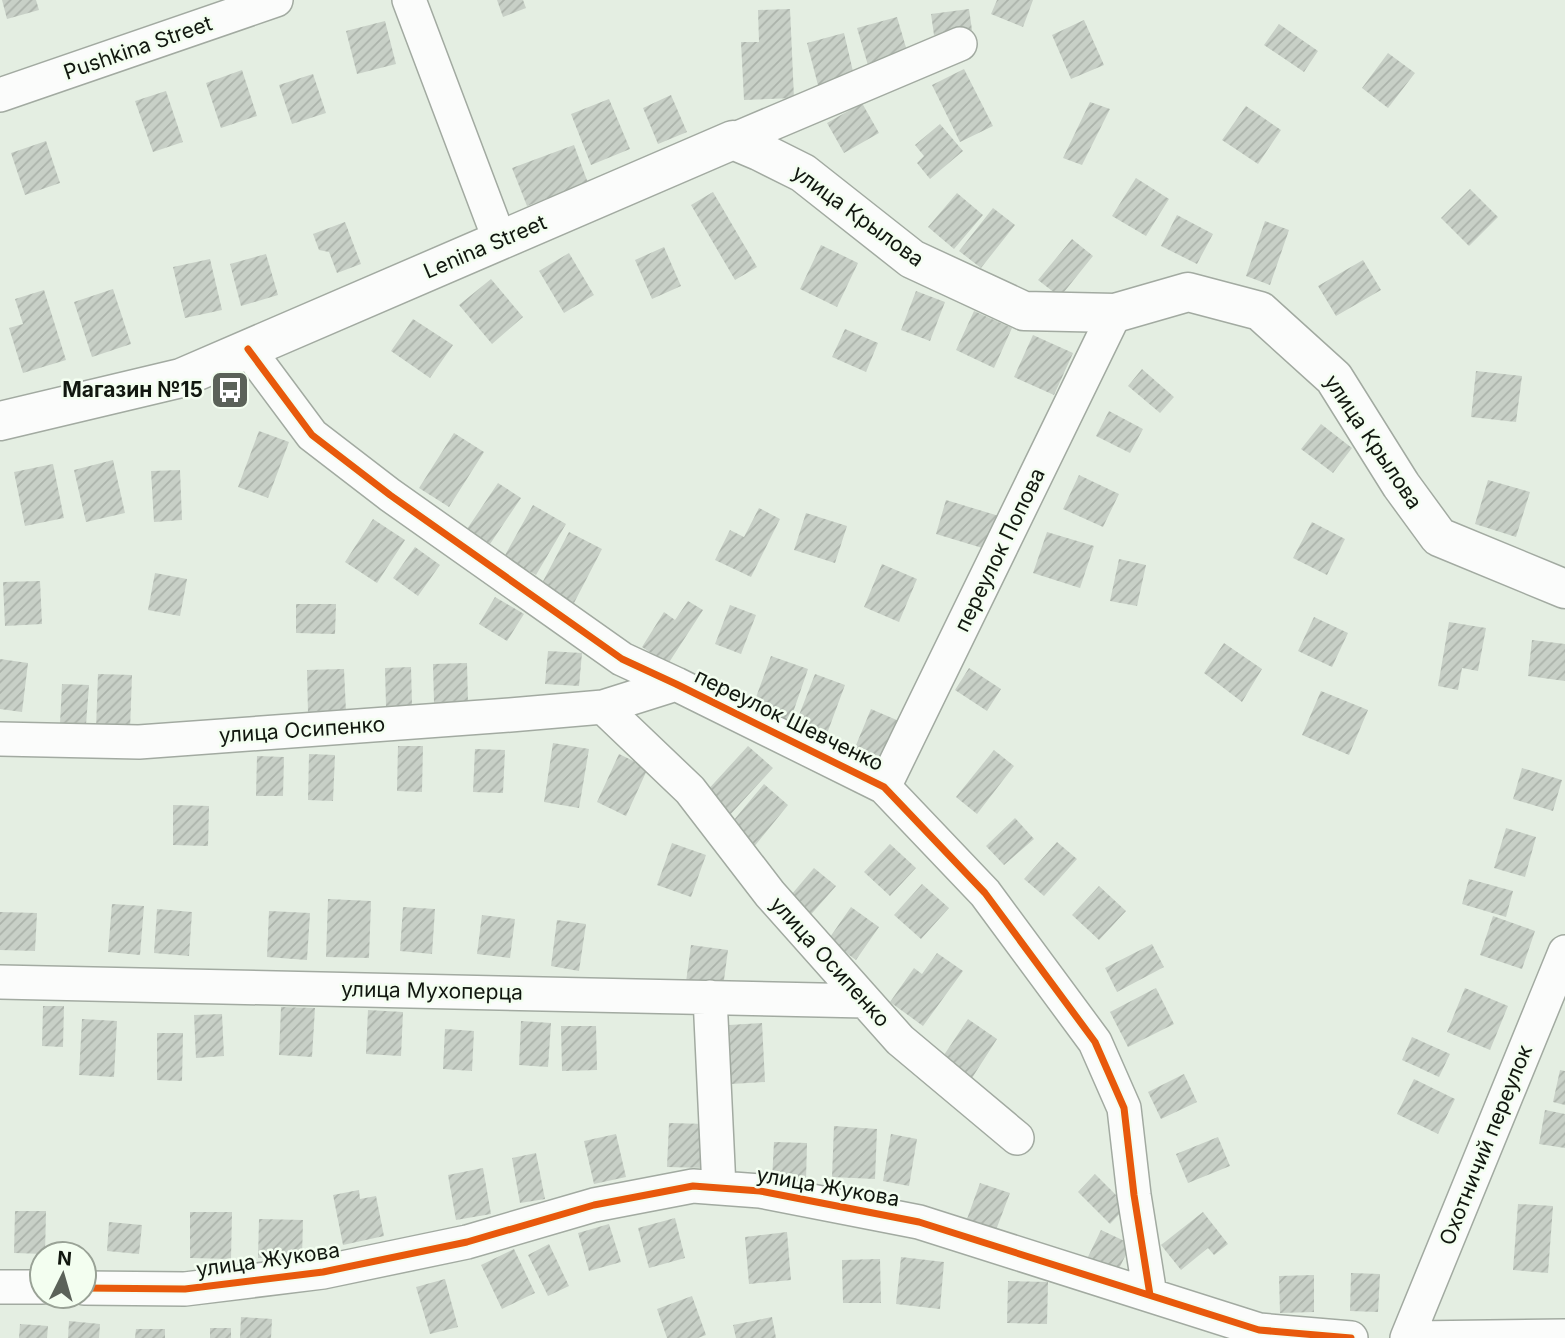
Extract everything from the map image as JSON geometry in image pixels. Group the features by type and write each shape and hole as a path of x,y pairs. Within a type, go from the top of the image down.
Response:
{"street":[{"name":"Pushkina Street","path":"0,95 276,0"},
{"path":"409,0 500,241"},
{"name":"Lenina Street","path":"0,421 181,378 960,44"},
{"name":"улица Крылова","path":"733,140 803,173 912,259 1024,311 1115,313 1188,292 1260,311 1334,378 1401,485 1439,537 1565,589"},
{"name":"переулок Попова","path":"884,787 1115,313"},
{"name":"переулок Шевченко","path":"248,349 312,435 390,495 622,659 884,787 985,893 1096,1042 1124,1108 1150,1296"},
{"name":"улица Осипенко","path":"0,739 139,742 603,708 676,684"},
{"name":"улица Осипенко","path":"603,708 690,790 770,894 900,1040 1017,1138"},
{"name":"Охотничий переулок","path":"1407,1338 1565,952"},
{"name":"улица Мухоперца","path":"0,982 865,1001"},
{"path":"710,997 719,1188"},
{"name":"улица Жукова","path":"98,1288 185,1289 323,1272 467,1242 594,1205 693,1186 760,1191 919,1222 1259,1330 1329,1337"},
{"path":"0,1287 28,1287"},
{"path":"1414,1338 1565,1336"}],"building":[{"path":"2,0 36,0 39,10 7,19"},
{"path":"497,0 523,0 526,8 503,17"},
{"path":"997,0 1033,0 1023,27 991,14"},
{"path":"790,9 794,98 744,100 741,42 759,42 758,10"},
{"path":"969,9 972,30 934,35 931,14"},
{"path":"897,17 910,61 870,72 857,28"},
{"path":"1084,20 1104,65 1071,79 1052,35"},
{"path":"385,21 396,64 357,74 346,31"},
{"path":"1279,24 1318,51 1304,72 1264,45"},
{"path":"844,33 855,80 819,89 807,43"},
{"path":"1388,53 1415,73 1388,108 1362,88"},
{"path":"964,69 993,126 960,142 932,85"},
{"path":"242,70 257,116 221,128 206,83"},
{"path":"313,74 326,113 292,124 279,85"},
{"path":"166,91 183,142 153,152 135,101"},
{"path":"671,95 687,132 658,144 643,108"},
{"path":"609,99 630,149 591,165 571,114"},
{"path":"1090,102 1110,109 1082,165 1063,158"},
{"path":"862,103 879,133 844,153 827,123"},
{"path":"1246,106 1281,130 1258,164 1222,140"},
{"path":"940,124 963,151 930,179 917,163 924,156 915,145"},
{"path":"46,141 60,183 25,195 11,153"},
{"path":"574,145 588,183 527,206 512,168"},
{"path":"1136,178 1169,199 1146,236 1112,216"},
{"path":"1470,189 1498,217 1469,246 1441,218"},
{"path":"713,192 757,267 735,280 691,205"},
{"path":"957,193 983,215 954,249 928,227"},
{"path":"993,208 1015,225 981,268 959,251"},
{"path":"1177,215 1213,234 1197,264 1161,246"},
{"path":"1265,221 1289,230 1270,285 1246,276"},
{"path":"345,222 361,264 337,273 329,252 319,250 313,234"},
{"path":"1072,239 1093,256 1060,297 1038,280"},
{"path":"821,245 858,263 837,307 800,289"},
{"path":"664,247 681,286 652,299 635,260"},
{"path":"569,253 594,295 564,313 539,271"},
{"path":"266,254 278,295 241,306 230,264"},
{"path":"210,259 222,310 185,318 173,267"},
{"path":"1363,260 1381,290 1336,316 1318,286"},
{"path":"491,279 523,317 492,344 459,305"},
{"path":"113,289 131,344 92,357 74,302"},
{"path":"44,290 66,360 23,373 9,328 23,324 15,299"},
{"path":"916,291 945,302 930,341 901,330"},
{"path":"974,311 1012,328 994,368 956,350"},
{"path":"413,319 453,345 430,378 391,351"},
{"path":"845,329 878,343 866,372 832,357"},
{"path":"1033,335 1073,353 1054,395 1014,377"},
{"path":"1142,369 1174,397 1160,413 1128,386"},
{"path":"1476,371 1522,376 1516,422 1471,417"},
{"path":"1109,411 1143,429 1130,453 1096,436"},
{"path":"1321,424 1352,448 1333,473 1301,449"},
{"path":"259,431 289,442 268,498 238,487"},
{"path":"454,433 484,452 449,507 419,488"},
{"path":"113,460 125,513 86,522 74,470"},
{"path":"53,464 64,518 25,526 14,472"},
{"path":"180,470 182,520 154,522 151,471"},
{"path":"1079,475 1119,494 1103,527 1063,509"},
{"path":"1488,480 1530,492 1516,537 1475,524"},
{"path":"498,483 521,498 490,544 467,529"},
{"path":"946,500 999,516 989,550 936,534"},
{"path":"533,505 566,524 536,575 504,557"},
{"path":"759,508 780,519 751,577 715,560 730,530 744,537"},
{"path":"806,513 847,526 835,563 794,550"},
{"path":"373,519 405,540 377,583 345,562"},
{"path":"1312,522 1345,539 1327,575 1293,558"},
{"path":"569,532 602,549 574,603 541,585"},
{"path":"1047,532 1094,546 1080,588 1033,573"},
{"path":"415,547 440,565 418,596 393,578"},
{"path":"1119,559 1146,565 1137,606 1110,601"},
{"path":"882,564 917,579 899,622 864,607"},
{"path":"155,573 187,579 180,616 148,610"},
{"path":"40,581 42,624 5,626 3,582"},
{"path":"495,597 524,614 507,641 479,624"},
{"path":"688,601 703,610 668,664 642,647 664,612 675,620"},
{"path":"296,604 336,604 335,634 296,633"},
{"path":"730,605 756,615 741,654 715,644"},
{"path":"1314,617 1348,633 1332,667 1298,651"},
{"path":"1449,622 1486,628 1478,671 1462,668 1458,690 1438,686"},
{"path":"1532,640 1565,644 1565,681 1528,676"},
{"path":"1224,643 1262,669 1242,702 1204,673"},
{"path":"548,651 582,653 579,686 545,684"},
{"path":"771,656 808,669 788,727 750,714"},
{"path":"0,659 28,663 22,712 0,709"},
{"path":"467,663 468,703 434,703 433,664"},
{"path":"411,667 412,705 386,706 385,668"},
{"path":"969,668 1001,689 987,711 955,690"},
{"path":"344,669 346,712 308,713 307,670"},
{"path":"98,674 132,675 130,730 96,729"},
{"path":"815,674 845,685 825,739 794,728"},
{"path":"62,684 89,685 86,725 60,724"},
{"path":"1321,691 1368,710 1349,755 1302,735"},
{"path":"871,709 899,721 881,761 854,750"},
{"path":"553,743 589,749 579,808 544,802"},
{"path":"398,746 423,746 422,792 397,791"},
{"path":"748,746 773,768 729,816 704,794"},
{"path":"475,749 505,750 503,793 473,792"},
{"path":"994,750 1014,766 977,814 956,797"},
{"path":"309,754 335,755 333,801 308,800"},
{"path":"619,754 648,768 626,816 597,802"},
{"path":"257,756 284,757 283,796 256,796"},
{"path":"1522,768 1562,780 1553,811 1513,799"},
{"path":"764,784 788,805 753,848 728,827"},
{"path":"173,805 209,806 208,846 173,845"},
{"path":"1015,818 1034,839 1004,865 986,846"},
{"path":"1506,828 1536,837 1525,877 1494,868"},
{"path":"1057,842 1077,859 1044,896 1024,879"},
{"path":"672,843 706,855 691,897 657,885"},
{"path":"890,844 916,868 890,896 864,872"},
{"path":"814,868 836,886 807,919 786,901"},
{"path":"1469,879 1513,891 1506,917 1462,904"},
{"path":"922,884 949,908 921,939 894,915"},
{"path":"1099,886 1126,911 1099,940 1072,915"},
{"path":"328,899 371,901 369,958 326,957"},
{"path":"112,904 144,906 140,955 108,952"},
{"path":"403,907 435,909 432,954 400,951"},
{"path":"851,907 879,927 856,960 828,940"},
{"path":"157,909 192,912 189,956 154,953"},
{"path":"269,911 310,913 307,960 267,957"},
{"path":"0,912 37,913 35,951 0,950"},
{"path":"482,915 515,919 510,958 477,954"},
{"path":"1493,916 1535,931 1522,969 1480,955"},
{"path":"557,920 586,924 579,971 551,966"},
{"path":"1152,944 1164,967 1117,992 1105,968"},
{"path":"691,945 728,950 723,987 686,982"},
{"path":"937,953 963,971 923,1026 890,1002 914,968 922,974"},
{"path":"1156,988 1174,1024 1128,1047 1110,1012"},
{"path":"1465,988 1508,1006 1490,1050 1447,1032"},
{"path":"43,1006 64,1006 63,1047 42,1046"},
{"path":"281,1007 315,1008 312,1057 279,1055"},
{"path":"368,1010 403,1012 401,1056 366,1054"},
{"path":"222,1014 224,1056 196,1058 194,1015"},
{"path":"82,1019 117,1021 114,1077 79,1075"},
{"path":"968,1019 997,1039 972,1078 942,1058"},
{"path":"521,1021 551,1023 548,1067 519,1065"},
{"path":"762,1023 765,1082 731,1084 729,1025"},
{"path":"561,1026 596,1026 597,1070 562,1071"},
{"path":"445,1029 474,1031 472,1071 443,1069"},
{"path":"157,1033 183,1033 182,1081 157,1080"},
{"path":"1412,1037 1450,1054 1439,1077 1402,1060"},
{"path":"1560,1070 1565,1071 1565,1105 1553,1102"},
{"path":"1184,1074 1197,1102 1161,1119 1148,1092"},
{"path":"1414,1079 1455,1099 1438,1134 1397,1114"},
{"path":"1545,1110 1565,1114 1565,1148 1539,1144"},
{"path":"669,1123 707,1124 706,1168 667,1167"},
{"path":"834,1126 877,1129 875,1179 832,1177"},
{"path":"616,1134 626,1177 594,1184 584,1141"},
{"path":"891,1134 917,1139 909,1186 883,1181"},
{"path":"1218,1137 1230,1166 1188,1183 1176,1154"},
{"path":"774,1142 807,1143 806,1181 772,1180"},
{"path":"536,1153 545,1199 520,1203 512,1158"},
{"path":"483,1168 491,1214 456,1220 448,1175"},
{"path":"1095,1174 1127,1206 1110,1224 1078,1192"},
{"path":"980,1183 1010,1193 996,1230 967,1219"},
{"path":"359,1190 360,1199 376,1196 384,1236 343,1245 333,1195"},
{"path":"1518,1204 1553,1206 1548,1273 1513,1270"},
{"path":"15,1211 46,1211 45,1240 28,1240 28,1253 14,1253"},
{"path":"190,1212 232,1212 231,1259 190,1258"},
{"path":"1203,1212 1228,1244 1214,1255 1208,1248 1181,1270 1161,1245"},
{"path":"675,1218 685,1258 649,1268 638,1228"},
{"path":"259,1219 303,1220 302,1258 258,1258"},
{"path":"109,1222 142,1225 139,1254 107,1251"},
{"path":"609,1224 621,1262 589,1271 578,1233"},
{"path":"1101,1230 1131,1244 1116,1275 1086,1261"},
{"path":"787,1232 791,1280 749,1284 745,1237"},
{"path":"549,1244 569,1286 548,1296 528,1255"},
{"path":"514,1249 535,1293 502,1309 481,1265"},
{"path":"901,1257 944,1262 940,1309 896,1304"},
{"path":"880,1259 881,1303 843,1303 842,1260"},
{"path":"1351,1273 1380,1274 1378,1312 1350,1311"},
{"path":"1314,1275 1314,1312 1280,1313 1279,1276"},
{"path":"445,1279 458,1327 430,1334 416,1287"},
{"path":"1008,1281 1048,1282 1047,1324 1007,1323"},
{"path":"692,1296 706,1335 698,1338 667,1338 657,1309"},
{"path":"241,1317 272,1319 271,1338 240,1338"},
{"path":"772,1317 776,1338 736,1338 733,1325"},
{"path":"69,1321 100,1324 99,1338 68,1338"},
{"path":"20,1324 48,1326 47,1338 19,1338"},
{"path":"210,1328 231,1328 231,1338 210,1338"},
{"path":"136,1329 165,1329 165,1338 135,1338"}],"cycle path":[{"path":"248,349 312,435 390,495 622,659 884,787 985,893 1095,1042 1124,1108 1150,1295"},
{"path":"98,1288 185,1289 323,1272 467,1242 594,1205 693,1186 760,1191 919,1222 1259,1330 1351,1338"}],"place":[{"name":"Магазин №15","path":"230,390"}]}
